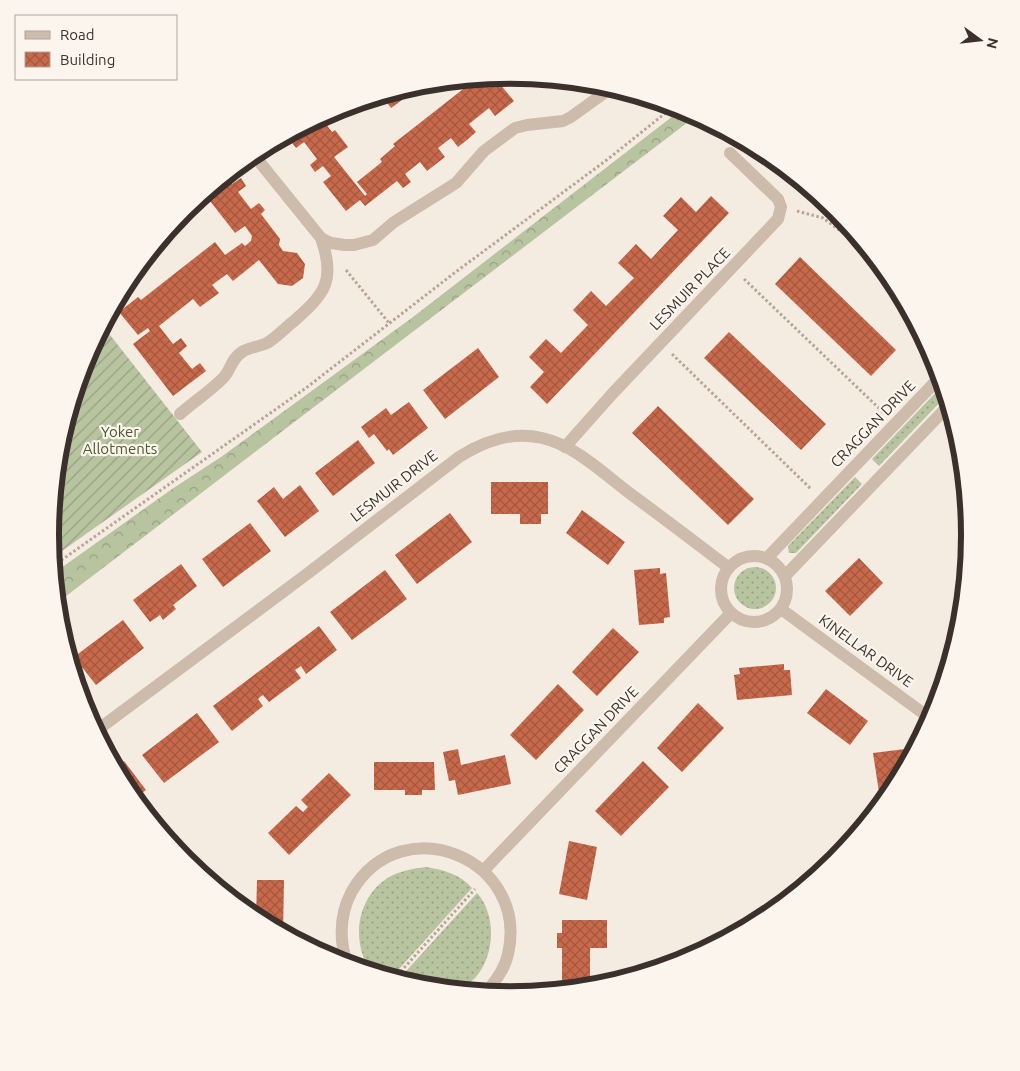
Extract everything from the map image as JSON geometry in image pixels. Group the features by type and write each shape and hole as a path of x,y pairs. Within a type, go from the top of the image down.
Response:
{"street":[{"path":"321,238 331,243 345,246 373,240 394,222 456,182 484,151 515,128 562,121 571,117 603,94"},
{"path":"730,153 772,193 781,207"},
{"path":"180,414 225,376 233,361 242,352 269,342 312,305 319,298 323,289 328,271 328,260 321,238 258,161"},
{"name":"LESMUIR PLACE","path":"565,447 778,220 781,207"},
{"name":"CRAGGAN DRIVE","path":"767,558 934,383"},
{"path":"785,576 943,411"},
{"name":"LESMUIR DRIVE","path":"101,727 307,574 458,457 492,440 508,436 526,436 541,438 565,447 607,476 729,568"},
{"path":"747,557 767,558 785,576 787,594 781,609 775,615 766,620 747,622 731,613 725,605 721,586 724,576 737,561 747,557"},
{"name":"KINELLAR DRIVE","path":"781,609 924,714"},
{"name":"CRAGGAN DRIVE","path":"484,870 731,613"},
{"path":"344,955 341,925 346,902 358,882 374,865 395,853 418,848 442,849 464,857 484,870 498,888 507,909 511,932 508,954 500,976 491,986"}],"path":[{"path":"60,561 306,388 389,323 608,159 666,112"},
{"path":"781,207 824,218 846,234"},
{"path":"732,268 895,424"},
{"path":"346,269 389,323"},
{"path":"660,344 823,499"},
{"path":"400,973 475,890 484,870"}],"green space":[{"path":"674,115 689,122 64,598 60,568 172,489 221,457 413,317"},
{"name":"Yoker Allotments","path":"107,332 202,452 60,553 60,506 67,447 83,390"},
{"path":"937,391 941,402 879,466 872,459"},
{"path":"855,477 862,484 796,553 789,553 788,546"},
{"path":"759,567 767,570 773,576 776,588 773,600 767,606 751,609 743,606 737,600 734,584 737,576 743,570"},
{"path":"426,867 451,873 462,879 472,888 397,972 367,964 361,948 360,922 368,898 376,888 391,876"},
{"path":"477,893 488,912 491,935 487,959 475,978 467,985 404,974"}],"building":[{"path":"500,84 514,101 495,116 489,108 469,124 476,132 458,147 451,138 438,148 445,157 427,171 420,162 405,174 411,182 403,188 397,181 365,206 360,200 346,211 323,182 331,176 323,166 315,172 310,165 317,159 304,142 296,148 291,141 326,124 332,132 335,130 348,147 334,157 365,196 367,194 357,182 382,162 380,159 395,146 393,144 467,86"},
{"path":"406,97 391,108 386,102"},
{"path":"241,178 246,186 238,192 251,209 259,203 265,210 261,214 280,239 279,245 283,251 297,253 305,264 303,278 292,286 278,284 259,260 233,281 227,274 212,285 219,293 200,307 193,299 159,326 173,344 181,338 187,346 179,353 192,369 200,363 206,371 173,396 133,344 150,331 148,328 138,335 119,312 138,297 141,300 215,242 225,255 242,243 245,246 251,241 252,236 245,226 235,233 210,201 214,199 212,196 230,181 232,184"},
{"path":"711,196 729,213 547,404 530,387 544,372 529,357 546,339 561,353 588,325 573,310 591,291 606,306 634,278 618,263 636,244 651,259 678,230 663,216 681,197 696,212"},
{"path":"800,257 896,350 871,376 775,284"},
{"path":"729,332 826,424 801,450 704,358"},
{"path":"478,348 499,377 445,419 423,390"},
{"path":"409,402 428,428 393,455 389,449 387,451 374,434 369,438 361,427 386,408 391,415"},
{"path":"658,406 754,499 728,525 632,433"},
{"path":"358,440 375,463 333,496 315,473"},
{"path":"491,482 548,482 548,514 541,514 541,524 520,524 520,514 491,514"},
{"path":"300,485 319,511 285,537 257,501 274,487 283,499"},
{"path":"582,510 625,542 608,565 566,533"},
{"path":"450,513 472,542 417,584 395,555"},
{"path":"250,523 271,551 223,587 202,559"},
{"path":"859,558 883,583 850,616 825,591"},
{"path":"181,564 197,586 173,605 176,609 163,620 160,615 150,622 133,600"},
{"path":"660,568 660,574 666,573 670,617 664,618 664,623 639,625 634,570"},
{"path":"385,570 407,599 352,640 330,612"},
{"path":"123,620 144,648 96,685 75,656"},
{"path":"319,626 337,650 306,674 301,666 295,670 301,678 269,702 263,695 260,697 258,699 263,706 232,731 213,706"},
{"path":"613,628 639,652 597,696 572,672"},
{"path":"784,664 784,670 790,670 792,695 737,700 734,675 740,674 739,668"},
{"path":"558,684 584,710 536,760 510,735"},
{"path":"826,689 868,721 850,745 807,713"},
{"path":"698,703 724,728 682,772 657,748"},
{"path":"197,713 219,742 164,783 142,755"},
{"path":"458,749 461,765 505,755 511,784 458,795 455,780 449,781 443,752"},
{"path":"905,749 905,753 901,761 879,794 873,753"},
{"path":"124,761 146,790 141,794 121,764"},
{"path":"643,761 669,787 621,836 595,811"},
{"path":"374,762 434,762 435,790 422,790 422,795 405,795 405,790 374,790"},
{"path":"329,773 351,795 289,855 268,833 296,806 303,812 308,807 301,800"},
{"path":"853,824 855,826 849,833 837,846"},
{"path":"569,841 597,847 587,900 559,894"},
{"path":"257,880 284,880 283,925 256,909"},
{"path":"562,920 607,920 607,948 590,948 590,979 562,980 562,948 557,948 557,933 562,933"}]}
